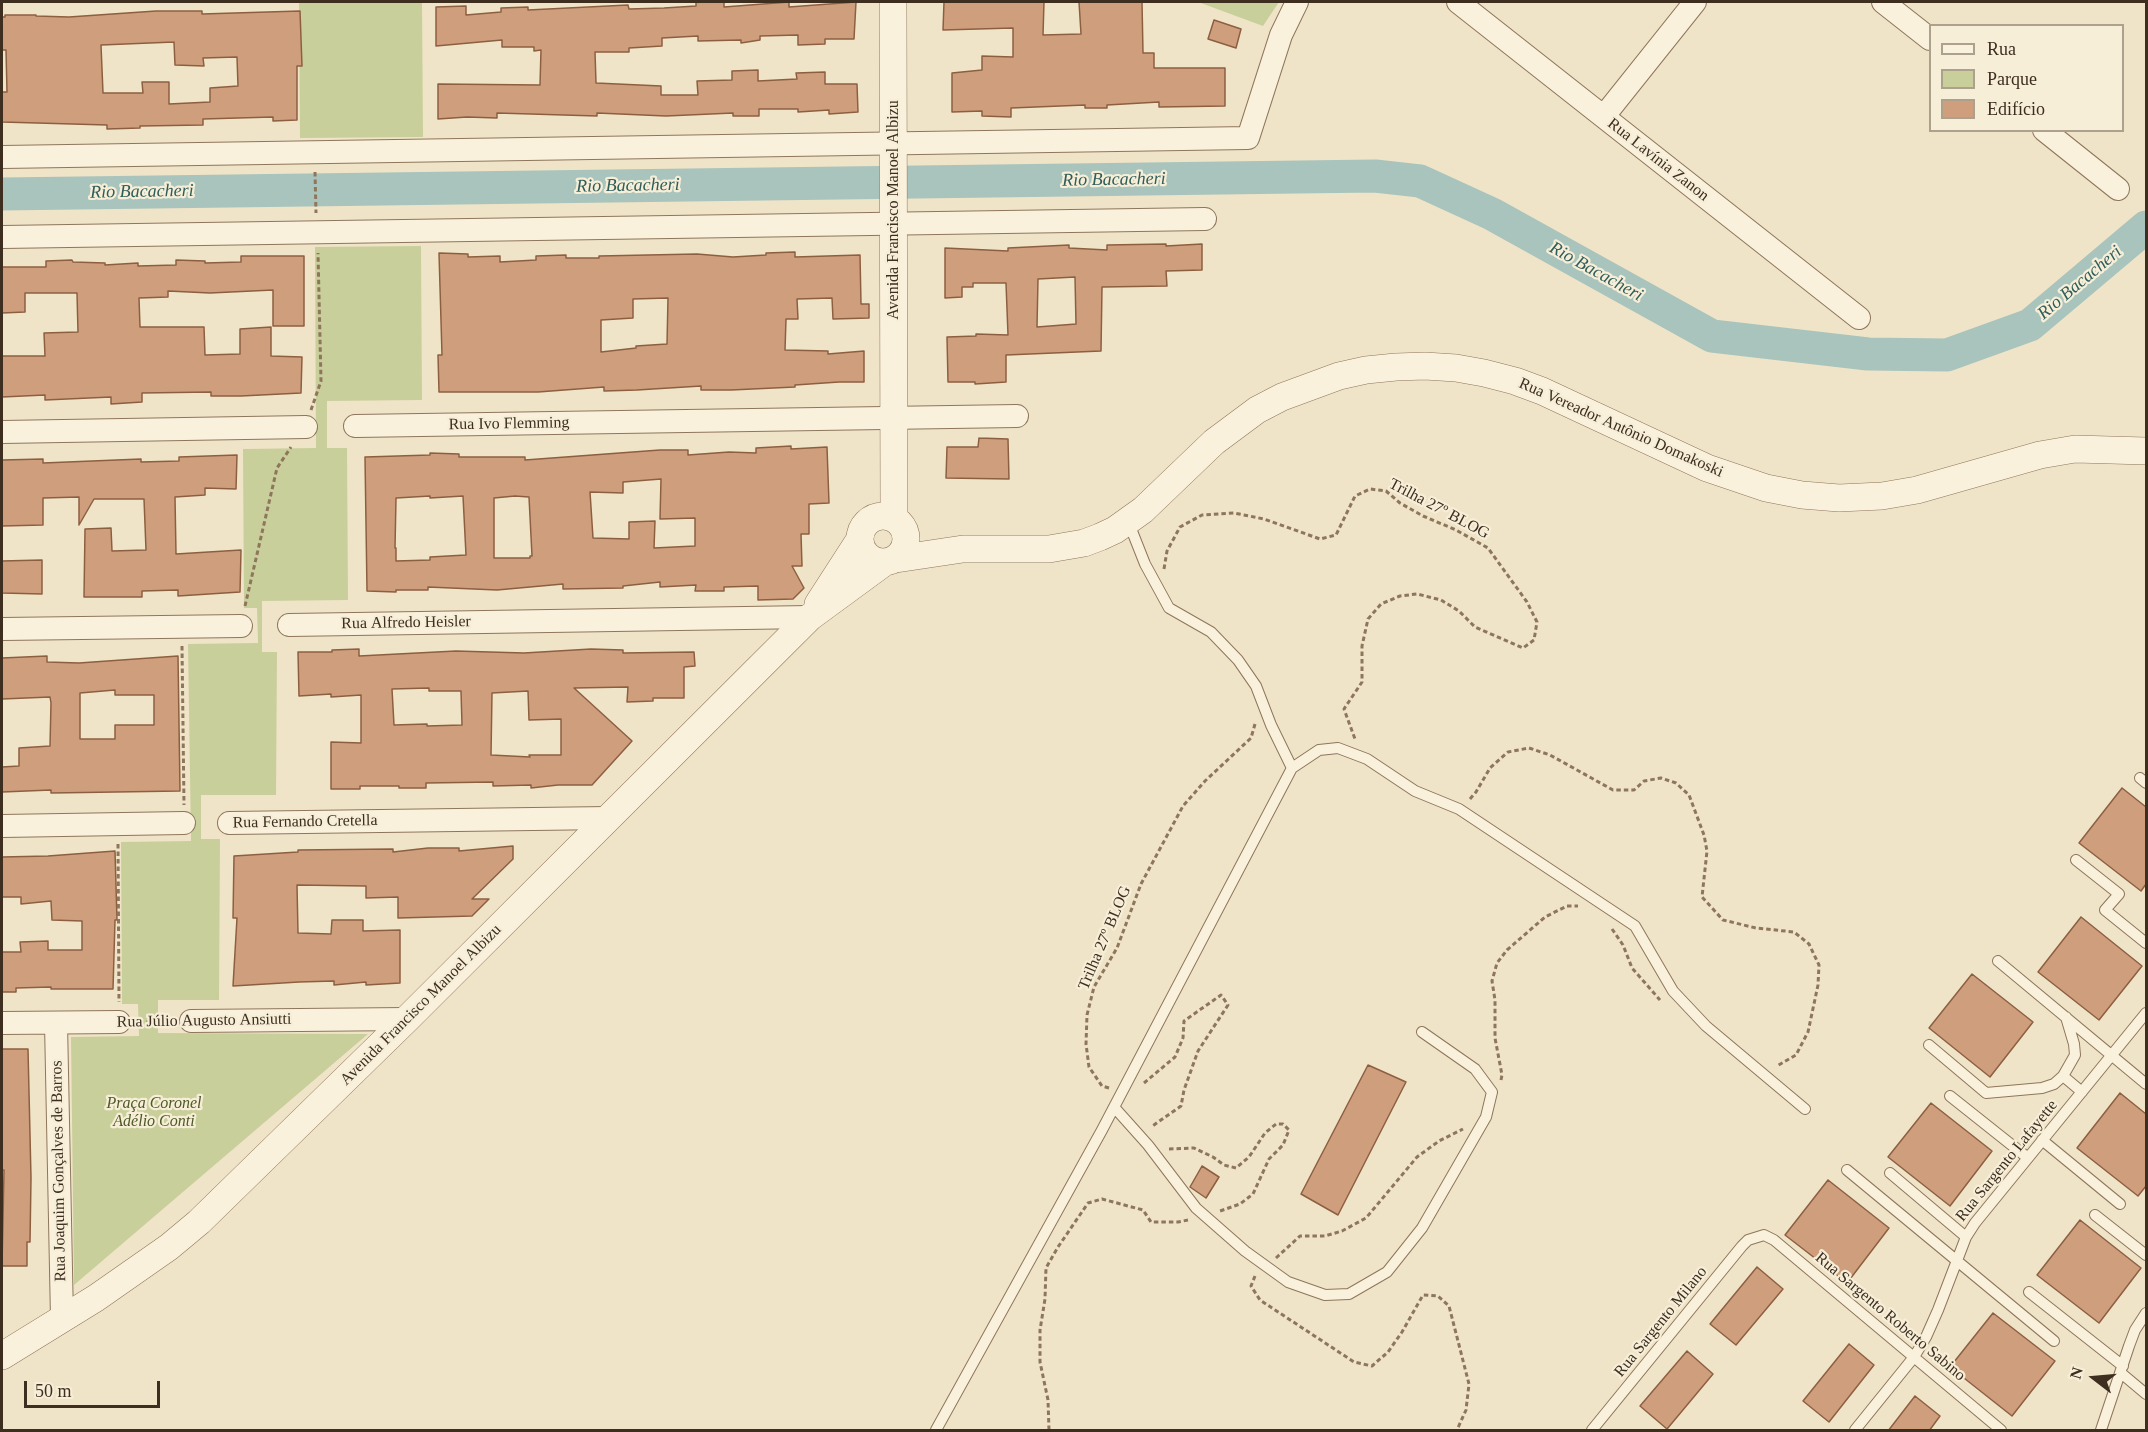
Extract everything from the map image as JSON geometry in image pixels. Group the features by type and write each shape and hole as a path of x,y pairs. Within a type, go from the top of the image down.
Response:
{"street":[{"name":"Avenida Francisco Manoel Albizu","path":"893,2 894,418 899,522"},
{"path":"2,157 893,148 1248,138 1278,44 1297,2"},
{"name":"Rua Lavínia Zanon","path":"1458,2 1859,318"},
{"path":"1604,116 1695,2"},
{"path":"1883,2 1929,38"},
{"path":"2047,132 2118,189"},
{"path":"2,237 317,224 894,215 1205,219"},
{"name":"Rua Vereador Antônio Domakoski","path":"891,560 963,549 1034,550 1067,547 1100,537 1128,521 1214,442 1257,410 1282,396 1339,376 1396,367 1456,368 1484,372 1515,381 1542,391 1707,468 1766,488 1802,495 1839,498 1882,496 1917,490 2040,455 2075,450 2146,451"},
{"name":"Rua Ivo Flemming","path":"355,426 1017,416"},
{"name":"Avenida Francisco Manoel Albizu","path":"810,617 863,531 894,418"},
{"path":"2,432 306,427"},
{"path":"880,516 899,522 907,541 905,548 891,560 871,559 861,547 863,531 880,516"},
{"name":"Rua Vereador Antônio Domakoski","path":"899,522 963,549"},
{"name":"Avenida Francisco Manoel Albizu","path":"2,1356 134,1273 199,1222 407,1019 810,617 891,560"},
{"name":"Rua Alfredo Heisler","path":"289,625 810,617"},
{"path":"2,629 241,626"},
{"name":"Rua Fernando Cretella","path":"229,823 609,818"},
{"path":"2,826 184,824"},
{"name":"Rua Júlio Augusto Ansiutti","path":"191,1021 407,1019"},
{"name":"Rua Júlio Augusto Ansiutti","path":"2,1023 119,1022"},
{"name":"Rua Joaquim Gonçalves de Barros","path":"56,1023 62,1319"}],"lane":[{"path":"1128,521 1145,564 1169,608 1211,632 1238,660 1256,686 1271,725 1292,768"},
{"path":"936,1431 1114,1107 1292,768 1319,750 1338,748 1366,759 1415,791 1459,809 1635,926 1673,991 1706,1026 1805,1109"},
{"path":"2076,860 2119,894 2105,910 2146,943"},
{"path":"1998,961 2146,1084"},
{"name":"Rua Sargento Lafayette","path":"1855,1431 1914,1357 1938,1310 1966,1237 1975,1222 2146,1013"},
{"path":"1929,1045 1986,1093 2042,1088 2054,1084 2063,1076 2075,1055 2066,1017"},
{"path":"1114,1107 1148,1145 1196,1208 1245,1251 1288,1282 1324,1295 1349,1294 1387,1272 1422,1228 1486,1117 1492,1092 1475,1069 1422,1032"},
{"path":"2063,1076 2082,1092"},
{"path":"1950,1096 2028,1158"},
{"path":"2042,1140 2120,1204"},
{"path":"1847,1170 2054,1341"},
{"path":"1890,1173 1966,1237"},
{"path":"2095,1215 2146,1255"},
{"name":"Rua Sargento Roberto Sabino","path":"1756,1236 1764,1235 1774,1240 2001,1431"},
{"name":"Rua Sargento Milano","path":"1592,1431 1742,1246 1756,1236"},
{"path":"2029,1292 2122,1370 2146,1394"},
{"path":"2101,1431 2135,1330 2146,1313"}],"path":[{"path":"241,626 277,468 306,427 321,381 315,164"},
{"name":"Trilha 27º BLOG","path":"1162,597 1167,551 1180,527 1194,519 1202,515 1234,513 1264,519 1320,539 1336,535 1355,496 1370,489 1386,491 1400,503 1423,516 1456,530 1488,548 1511,578 1537,622 1534,640 1523,648 1475,627 1459,611 1441,600 1417,594 1400,596 1381,604 1368,619 1362,646 1362,682 1344,709 1352,734 1366,759"},
{"path":"182,627 184,824"},
{"name":"Trilha 27º BLOG","path":"1122,1092 1102,1086 1089,1067 1086,1044 1087,1015 1094,987 1117,948 1141,884 1183,806 1205,781 1251,738 1256,722"},
{"path":"1459,809 1476,792 1490,768 1502,757 1508,752 1529,748 1550,754 1613,790 1634,790 1644,781 1661,778 1676,783 1689,795 1706,843 1702,897 1723,920 1756,928 1794,932 1809,944 1819,965 1818,985 1808,1032 1796,1055 1783,1064 1770,1068 1749,1063"},
{"path":"118,824 119,1022"},
{"path":"1049,1431 1048,1400 1041,1362 1040,1330 1046,1299 1046,1268 1088,1203 1102,1199 1143,1210 1151,1222 1178,1222 1240,1204 1253,1194 1269,1159 1283,1145 1289,1130 1283,1124 1276,1124 1265,1133 1249,1157 1236,1168 1224,1165 1194,1148 1169,1149 1148,1145 1150,1127 1181,1106 1184,1090 1198,1051 1228,1005 1221,996 1184,1021 1183,1038 1175,1057 1144,1083 1122,1092"},
{"name":"Rua Júlio Augusto Ansiutti","path":"119,1022 191,1021"}],"green space":[{"path":"299,2 422,2 423,137 300,138"},
{"path":"1198,2 1279,2 1263,26"},
{"name":"Praça Coronel Adélio Conti","path":"421,246 422,400 327,401 327,448 347,448 348,600 262,601 262,652 277,652 276,795 201,795 201,839 220,839 219,1000 158,1000 158,1033 368,1034 74,1285 71,1037 139,1036 138,1004 122,1004 121,842 191,841 188,644 258,643 257,608 244,608 243,449 316,448 315,247"}],"building":[{"path":"696,2 724,2 724,7 789,2 789,7 856,2 854,39 825,39 825,44 798,45 798,35 760,36 760,40 741,43 741,40 698,41 698,36 662,38 662,46 629,48 629,52 595,52 596,83 661,86 661,95 698,95 697,81 732,80 732,71 758,70 758,81 797,79 796,73 825,72 825,84 857,84 858,112 829,114 829,110 798,112 798,109 759,109 759,116 733,116 733,113 666,116 597,113 597,116 497,113 497,118 438,119 438,84 540,85 541,50 534,51 534,47 502,47 502,40 436,46 436,7 466,6 466,15 501,12 501,8 528,7 528,10 628,5 629,9 664,8 696,6"},
{"path":"944,2 1044,2 1043,35 1081,34 1079,2 1142,2 1143,53 1154,53 1154,68 1225,68 1225,106 1159,107 1159,102 1107,105 1107,108 1085,108 1085,105 1011,108 1011,117 982,116 982,111 952,112 952,73 982,70 982,56 1013,57 1013,28 943,30"},
{"path":"156,11 202,11 202,14 300,11 302,66 297,66 297,120 273,121 273,117 203,119 203,125 107,129 107,125 2,122 2,92 7,92 6,50 2,50 2,17 5,15 36,15 69,17","holes":["174,42 175,65 204,66 203,58 237,57 238,86 210,88 210,102 169,104 169,82 142,82 143,93 103,93 101,45"]},
{"path":"1214,20 1241,29 1236,48 1208,39"},
{"path":"1202,244 1202,270 1166,271 1167,286 1102,287 1101,351 1006,355 1006,382 975,384 975,382 948,382 947,337 976,336 976,334 1008,335 1006,283 973,283 973,287 962,287 962,297 945,298 945,248 1008,251 1008,248 1069,245 1069,248 1107,250 1107,245","holes":["1075,277 1076,324 1037,327 1038,279"]},
{"path":"795,252 795,257 860,255 861,304 869,304 869,318 833,319 832,298 797,299 798,319 786,319 785,350 828,351 828,354 864,351 864,382 731,390 701,390 701,386 604,391 604,387 538,392 439,392 438,355 442,355 439,253 468,254 468,257 500,256 500,262 536,260 536,256 566,255 566,258 599,258 599,256 697,254 733,257 766,255 766,253","holes":["668,298 667,344 601,352 601,320 633,318 633,299"]},
{"path":"241,256 304,256 304,326 273,326 273,290 210,293 168,291 168,297 139,298 140,327 204,327 205,355 240,354 240,329 271,327 271,356 302,357 301,393 211,396 211,392 142,393 142,402 111,404 111,397 45,400 45,395 2,397 2,356 45,356 44,333 78,332 77,293 25,293 25,312 2,313 2,267 46,267 46,261 72,260 73,262 105,263 105,265 138,263 138,266 176,265 176,260 205,261 205,263 241,262"},
{"path":"979,438 1008,439 1009,479 946,478 947,447 978,447"},
{"path":"827,447 829,503 809,504 809,534 801,534 802,566 792,566 804,588 793,599 758,600 758,586 724,587 724,591 695,591 696,585 660,587 660,582 623,586 623,588 563,589 563,584 497,590 428,587 428,590 367,591 365,457 430,455 430,453 459,454 459,457 525,457 525,460 660,450 688,450 688,455 756,453 756,448","holes":["661,479 660,519 695,518 695,546 654,548 655,521 629,522 629,539 593,538 590,492 623,493 623,482","463,496 466,555 430,557 430,560 396,561 396,498","529,497 532,556 530,558 494,558 494,498"]},
{"path":"237,455 236,489 205,488 205,495 175,497 176,554 241,550 240,592 178,596 178,590 142,591 142,597 84,597 85,529 111,528 112,551 146,550 144,499 94,499 79,525 79,497 43,498 43,525 2,526 2,460 43,459 43,463 141,459 141,462 179,461 179,457"},
{"path":"42,560 42,594 2,593 2,561"},
{"path":"359,649 359,656 456,651 524,653 591,649 623,650 623,653 694,652 695,666 684,667 684,698 653,698 653,701 627,702 628,687 574,688 632,741 592,785 531,788 531,785 493,786 493,782 426,783 426,788 360,786 360,789 331,789 331,742 361,743 361,695 299,696 298,652 332,652 332,650","holes":["429,688 429,691 461,691 462,725 394,725 392,689","528,691 529,720 561,719 561,755 529,755 530,757 491,755 492,693"]},
{"path":"47,656 47,662 79,663 178,656 180,791 2,792 2,767 19,766 19,748 50,746 51,703 50,697 2,699 2,658","holes":["115,690 115,695 154,695 154,725 115,725 115,739 80,739 80,693"]},
{"path":"2122,788 2146,807 2146,884 2141,891 2079,843"},
{"path":"513,846 513,859 472,899 489,899 472,916 398,918 398,897 366,898 366,886 297,885 298,933 331,934 332,920 363,920 363,931 400,930 400,983 366,985 366,982 334,985 334,981 233,986 237,918 233,918 234,856 298,852 298,850 393,849 393,852 428,848 459,848 459,851"},
{"path":"115,851 117,920 115,920 113,989 51,989 51,987 16,988 16,992 2,992 2,952 21,952 20,942 48,941 48,950 82,950 82,921 52,920 51,901 21,904 21,897 2,897 2,857"},
{"path":"2081,917 2142,966 2099,1020 2038,972"},
{"path":"1972,974 2033,1022 1990,1077 1929,1028"},
{"path":"2,1049 28,1049 31,1178 30,1242 27,1242 27,1266 2,1266 4,1170 2,1170"},
{"path":"1368,1065 1406,1082 1338,1215 1301,1194"},
{"path":"2120,1093 2146,1114 2146,1186 2138,1196 2077,1148"},
{"path":"1931,1103 1992,1151 1950,1206 1888,1157"},
{"path":"1202,1166 1219,1177 1206,1198 1190,1187"},
{"path":"1828,1180 1889,1228 1847,1283 1785,1235"},
{"path":"2080,1220 2141,1268 2099,1323 2037,1275"},
{"path":"1757,1267 1783,1289 1736,1345 1710,1324"},
{"path":"1993,1313 2055,1361 2012,1416 1950,1367"},
{"path":"1849,1344 1874,1365 1829,1422 1803,1401"},
{"path":"1687,1351 1713,1374 1667,1429 1640,1406"},
{"path":"1915,1396 1940,1416 1929,1431 1888,1431"}],"waterway":[{"name":"Rio Bacacheri","path":"2,194 1375,176 1420,181 1492,214 1712,336 1868,354 1947,355 2030,325 2146,227"}]}
